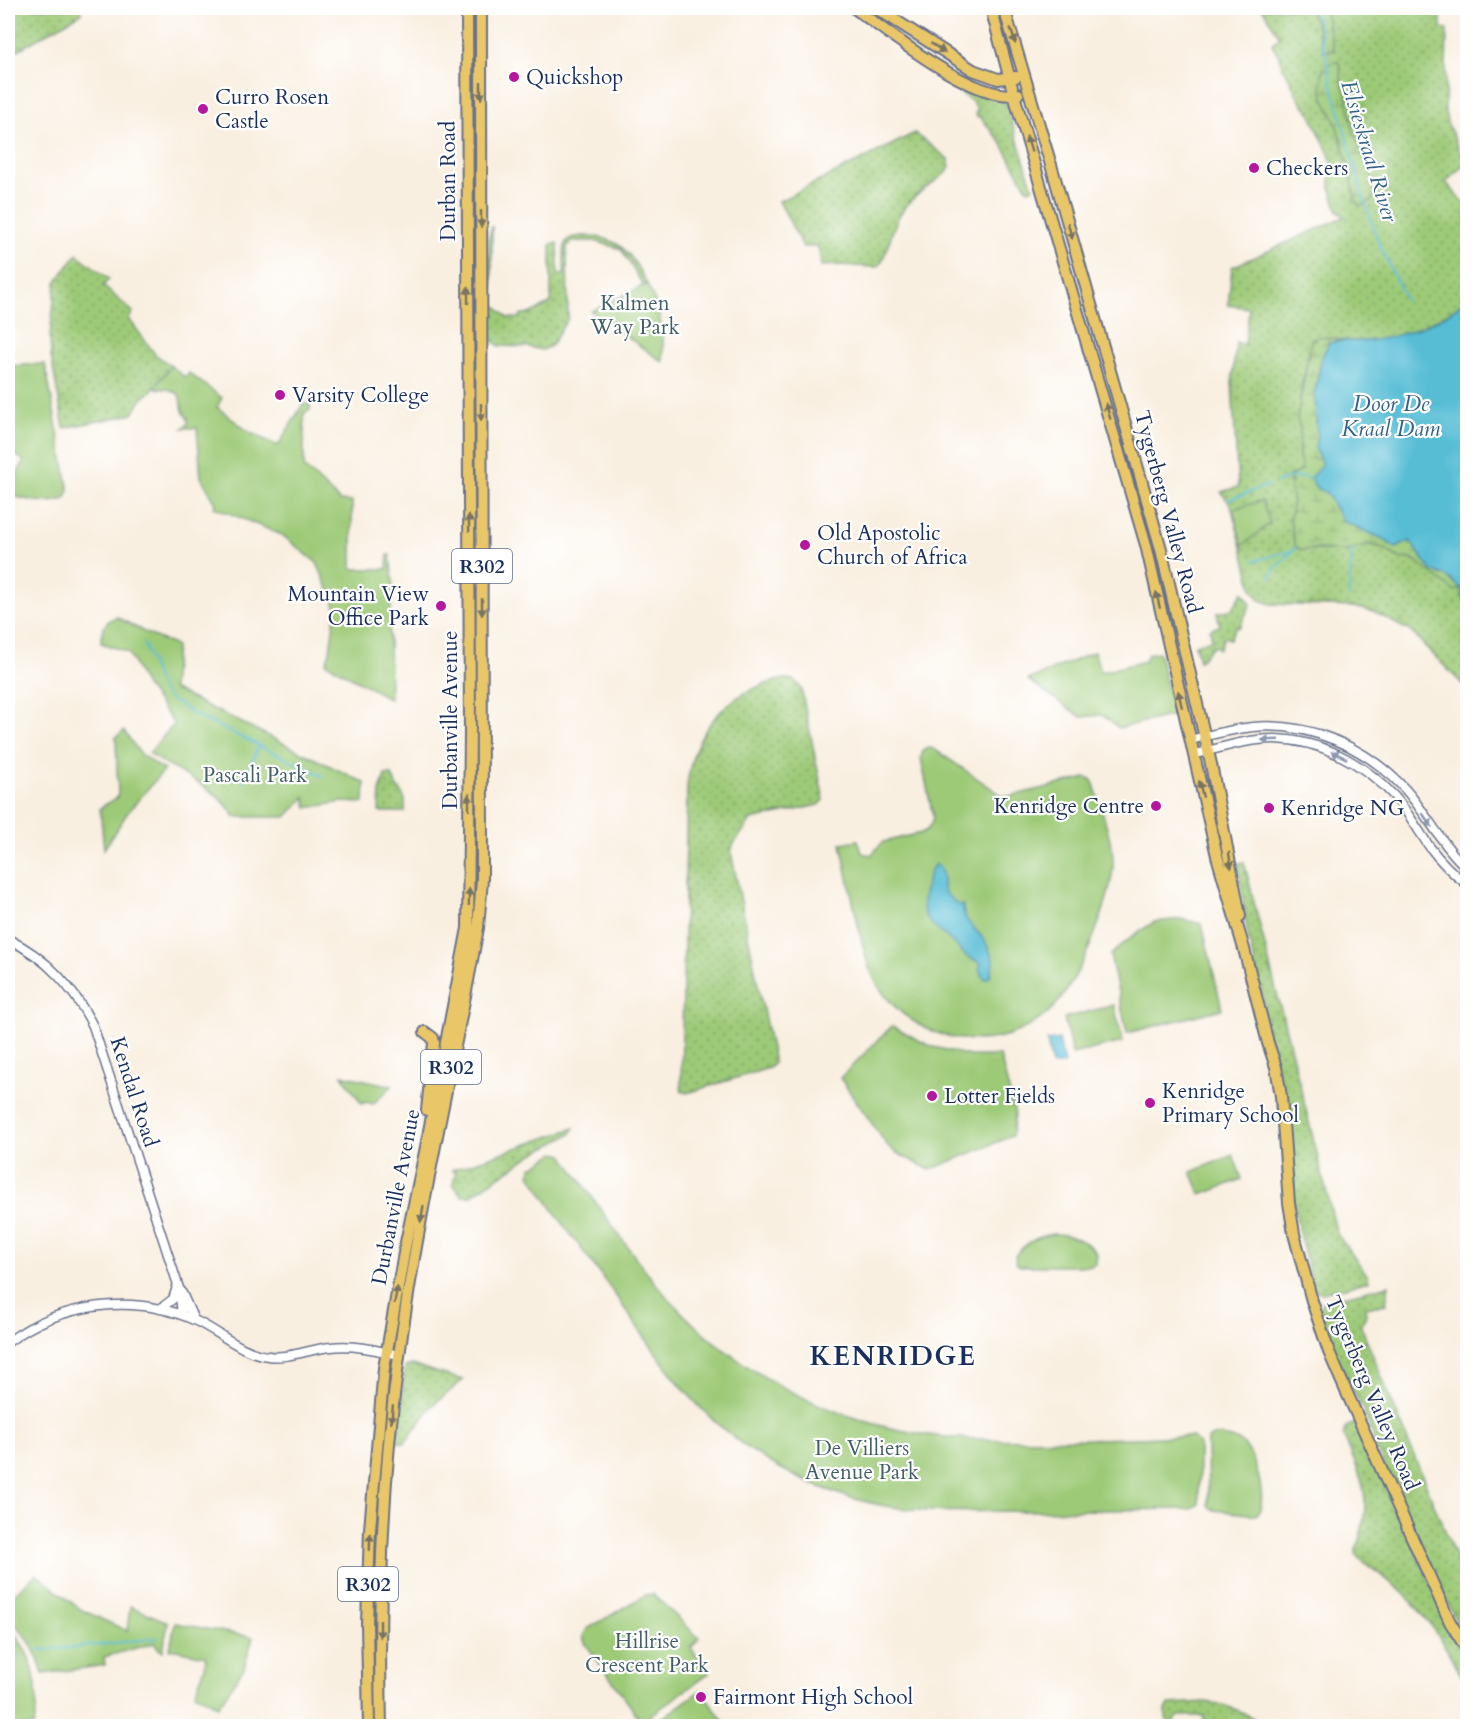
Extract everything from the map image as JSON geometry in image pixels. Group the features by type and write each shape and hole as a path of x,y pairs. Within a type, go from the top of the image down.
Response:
{"main road":[{"name":"Durban Road","path":"467,8 468,354"},
{"name":"Durban Road","path":"481,8 481,354"},
{"path":"854,8 960,80 976,88 1014,95 1030,91"},
{"path":"876,8 965,66 990,77 1010,79 1025,75"},
{"name":"Tygerberg Valley Road","path":"991,8 1014,95 1146,545 1217,856 1244,948 1268,1043 1283,1137 1291,1218 1312,1301 1327,1344 1450,1622 1467,1651"},
{"name":"Tygerberg Valley Road","path":"1004,8 1148,500 1208,751 1243,931 1244,948"},
{"path":"890,16 896,27 912,39 912,48"},
{"path":"965,66 991,72 1000,70 1005,61"},
{"name":"Durbanville Avenue","path":"369,1726 370,1529 386,1353 468,928 470,743 468,354"},
{"name":"Durbanville Avenue","path":"381,1726 382,1558 387,1473 399,1355 413,1266 470,970 482,880 481,354"},
{"path":"425,1032 433,1038 435,1046 425,1128 425,1152"}],"street":[{"path":"1190,740 1240,728 1278,726 1307,730 1343,743 1368,759 1404,789 1443,843 1467,869"},
{"path":"1193,755 1250,741 1274,739 1304,742 1325,748 1364,769 1395,798 1440,860 1467,885"},
{"name":"Kendal Road","path":"8,939 34,954 59,975 76,997 93,1026 178,1286 194,1320"},
{"path":"160,1309 173,1299 178,1286"},
{"name":"Kendal Road","path":"178,1286 182,1315"},
{"path":"8,1342 40,1322 77,1310 122,1305 160,1309 182,1315 265,1356 279,1356 336,1346 399,1355"}],"green space":[{"path":"8,8 80,8 82,13 8,56"},
{"path":"1262,8 1441,8 1441,28 1447,30 1445,111 1447,122 1462,156 1467,152 1467,162 1446,182 1467,207 1467,298 1435,320 1393,337 1369,341 1313,338 1302,383 1298,422 1299,455 1302,469 1290,475 1293,501 1290,519 1295,546 1298,549 1346,551 1369,545 1378,546 1400,558 1413,559 1459,590 1461,588 1467,607 1467,689 1410,631 1374,612 1353,607 1271,604 1260,600 1253,590 1231,505 1221,492 1238,487 1232,383 1236,343 1245,344 1249,308 1228,305 1232,267 1344,217 1338,211 1332,194 1330,180 1333,166 1329,154 1309,111 1299,99 1283,70 1272,44 1280,37"},
{"path":"1307,8 1324,8 1334,50 1324,53 1316,23"},
{"path":"1332,62 1340,64 1342,84 1353,128 1374,182 1373,199 1364,205 1358,204 1355,200 1340,136 1323,94 1323,69"},
{"path":"961,86 976,94 1002,100 1006,104 1033,188 1028,190 1000,141 979,116 977,117 975,113 978,110 957,90"},
{"path":"915,133 948,159 950,166 948,171 915,197 904,209 896,222 879,266 821,266 818,246 803,247 779,201"},
{"path":"492,226 492,302 508,318 520,318 521,314 529,314 551,303 551,244 558,243 558,275 564,275 565,245 574,237 607,239 623,248 647,284 643,285 621,249 595,241 573,241 567,247 568,318 551,346 542,350 499,346 489,334 489,237"},
{"path":"77,254 109,279 103,286 133,312 129,319 155,354 171,366 158,385 141,400 133,414 64,428 51,356 50,336 56,282"},
{"name":"Kalmen Way Park","path":"647,284 661,322 663,362 591,311"},
{"path":"1319,336 1341,340 1329,343 1322,357 1315,392 1317,436 1315,448 1322,465 1326,492 1343,521 1381,538 1396,548 1410,540 1432,571 1444,575 1461,588 1454,591 1413,559 1400,558 1378,546 1369,545 1346,551 1302,550 1295,546 1290,519 1293,501 1290,489 1292,481 1288,477 1302,469 1299,455 1300,429 1297,418 1311,341"},
{"path":"45,364 69,491 65,499 50,502 28,500 8,494 8,485 11,486 23,460 8,450 8,366"},
{"path":"171,366 185,377 189,373 222,398 217,407 249,432 278,446 303,404 310,404 310,410 304,413 304,467 340,501 352,502 352,569 387,569 388,555 390,555 393,582 389,632 390,699 326,663 330,651 336,607 317,563 282,535 214,507 216,504 201,477 197,428 183,428 188,424 188,419 183,411 179,394 168,389 154,388"},
{"path":"1262,501 1270,523 1242,546 1233,509"},
{"path":"1243,592 1251,604 1239,628 1236,626 1230,639 1224,637 1219,649 1214,645 1199,661 1195,644 1212,640 1210,629 1220,626 1217,613 1232,609"},
{"name":"Pascali Park","path":"117,617 176,646 172,689 365,783 364,803 342,802 307,808 305,797 286,817 235,817 228,807 209,790 154,757 149,753 174,724 143,682 128,652 101,643 104,627"},
{"path":"1094,652 1101,672 1145,661 1148,654 1159,652 1174,715 1119,728 1102,715 1081,717 1028,680"},
{"path":"785,679 794,680 801,688 824,800 819,805 751,820 733,845 731,852 774,1063 769,1068 687,1093 682,1091 681,1086 687,787 690,766 705,730 717,715 747,692"},
{"path":"124,731 141,755 164,770 128,812 104,849 100,808 118,797 116,737"},
{"path":"929,748 934,749 1003,796 1085,778 1091,779 1106,826 1112,849 1113,868 1106,902 1082,963 1062,997 1052,1009 1031,1025 1008,1035 984,1040 959,1038 935,1032 913,1021 893,1005 877,984 864,952 841,843 858,840 862,853 871,855 883,842 927,830 933,817 921,758 923,751"},
{"path":"385,775 392,775 398,790 400,789 405,800 405,812 379,812 380,791"},
{"path":"1244,862 1337,1234 1368,1276 1369,1281 1323,1293 1314,1290 1299,1233 1263,1006 1265,1005 1248,937 1238,863"},
{"path":"1182,919 1202,924 1222,1009 1127,1033 1110,955 1154,922"},
{"path":"1114,1005 1123,1042 1072,1054 1064,1018"},
{"name":"Lotter Fields","path":"892,1026 930,1046 970,1056 1000,1056 1015,1114 1012,1136 930,1170 895,1152 887,1145 840,1078"},
{"path":"342,1075 392,1086 373,1104 366,1102 362,1104"},
{"path":"574,1128 571,1134 533,1154 470,1196 462,1196 453,1184 456,1172 452,1170"},
{"name":"De Villiers Avenue Park","path":"555,1153 563,1155 656,1284 687,1317 721,1347 759,1373 798,1395 841,1413 884,1426 929,1435 1014,1440 1193,1437 1199,1445 1199,1504 1191,1509 924,1511 862,1501 834,1492 780,1468 731,1436 689,1395 658,1356 559,1218 530,1174 531,1168"},
{"path":"1233,1155 1242,1179 1201,1195 1191,1172"},
{"path":"1053,1234 1066,1235 1088,1245 1097,1254 1096,1263 1091,1266 1020,1266 1017,1264 1015,1256 1023,1247 1037,1238"},
{"path":"1389,1285 1386,1304 1365,1308 1366,1315 1361,1326 1467,1585 1467,1645 1379,1454 1365,1413 1334,1354 1320,1309 1323,1302 1327,1300"},
{"path":"412,1365 463,1380 431,1407 405,1443 397,1442 405,1367"},
{"path":"1353,1424 1359,1426 1454,1636 1467,1656 1467,1688 1447,1649 1422,1613 1402,1592 1356,1554 1364,1516 1364,1490 1343,1435 1347,1426"},
{"path":"1213,1436 1241,1442 1253,1459 1261,1491 1260,1509 1256,1515 1214,1510 1208,1506 1207,1443"},
{"path":"36,1574 80,1609 127,1631 130,1606 168,1622 163,1651 154,1643 104,1657 105,1665 43,1674 29,1641 8,1615 8,1600"},
{"name":"Hillrise Crescent Park","path":"653,1594 699,1638 691,1648 709,1673 642,1722 585,1643 583,1636 587,1629 646,1595"},
{"path":"175,1623 253,1637 244,1668 218,1706 195,1693 205,1667 206,1656 170,1649"},
{"path":"8,1626 24,1649 34,1673 37,1698 34,1726 8,1726"},
{"path":"701,1690 727,1726 660,1726 657,1722"},
{"path":"1206,1702 1237,1710 1264,1726 1204,1726 1204,1716 1179,1716 1166,1726 1166,1710 1169,1704"}],"water":[{"name":"Door De Kraal Dam","path":"1467,298 1467,607 1461,588 1444,575 1432,571 1410,541 1396,548 1381,538 1343,521 1326,492 1317,489 1310,478 1322,465 1315,448 1317,436 1315,392 1322,357 1329,343 1375,340 1412,331 1448,314"},
{"path":"935,864 942,873 943,891 958,905 963,905 968,922 987,945 994,962 990,977 984,979 979,969 981,964 965,955 933,926 925,915 923,900 930,873"},
{"path":"1059,1039 1064,1064 1052,1066 1047,1041"}],"waterway":[{"name":"Elsieskraal River","path":"1312,8 1319,26 1333,89 1363,196 1378,241 1406,301"},
{"path":"1288,478 1310,478"},
{"path":"1276,483 1286,479"},
{"path":"1228,500 1269,485"},
{"path":"1254,561 1294,550"},
{"path":"1351,562 1352,550"},
{"path":"1271,577 1275,568 1292,552"},
{"path":"1349,597 1351,564"},
{"path":"144,644 161,689 168,698 199,717 323,776"},
{"path":"244,782 259,745"},
{"path":"39,1650 158,1638"},
{"path":"8,1661 19,1656"}],"place":[{"name":"Quickshop","path":"514,77"},
{"name":"Curro Rosen Castle","path":"203,109"},
{"name":"Checkers","path":"1254,168"},
{"name":"Varsity College","path":"280,395"},
{"name":"Old Apostolic Church of Africa","path":"805,545"},
{"name":"Mountain View Office Park","path":"441,606"},
{"name":"Kenridge Centre","path":"1156,806"},
{"name":"Kenridge NG","path":"1269,808"},
{"name":"Lotter Fields","path":"932,1096"},
{"name":"Kenridge Primary School","path":"1150,1103"},
{"name":"Fairmont High School","path":"701,1697"}],"district":[{"name":"KENRIDGE","path":"893,1356"}]}
